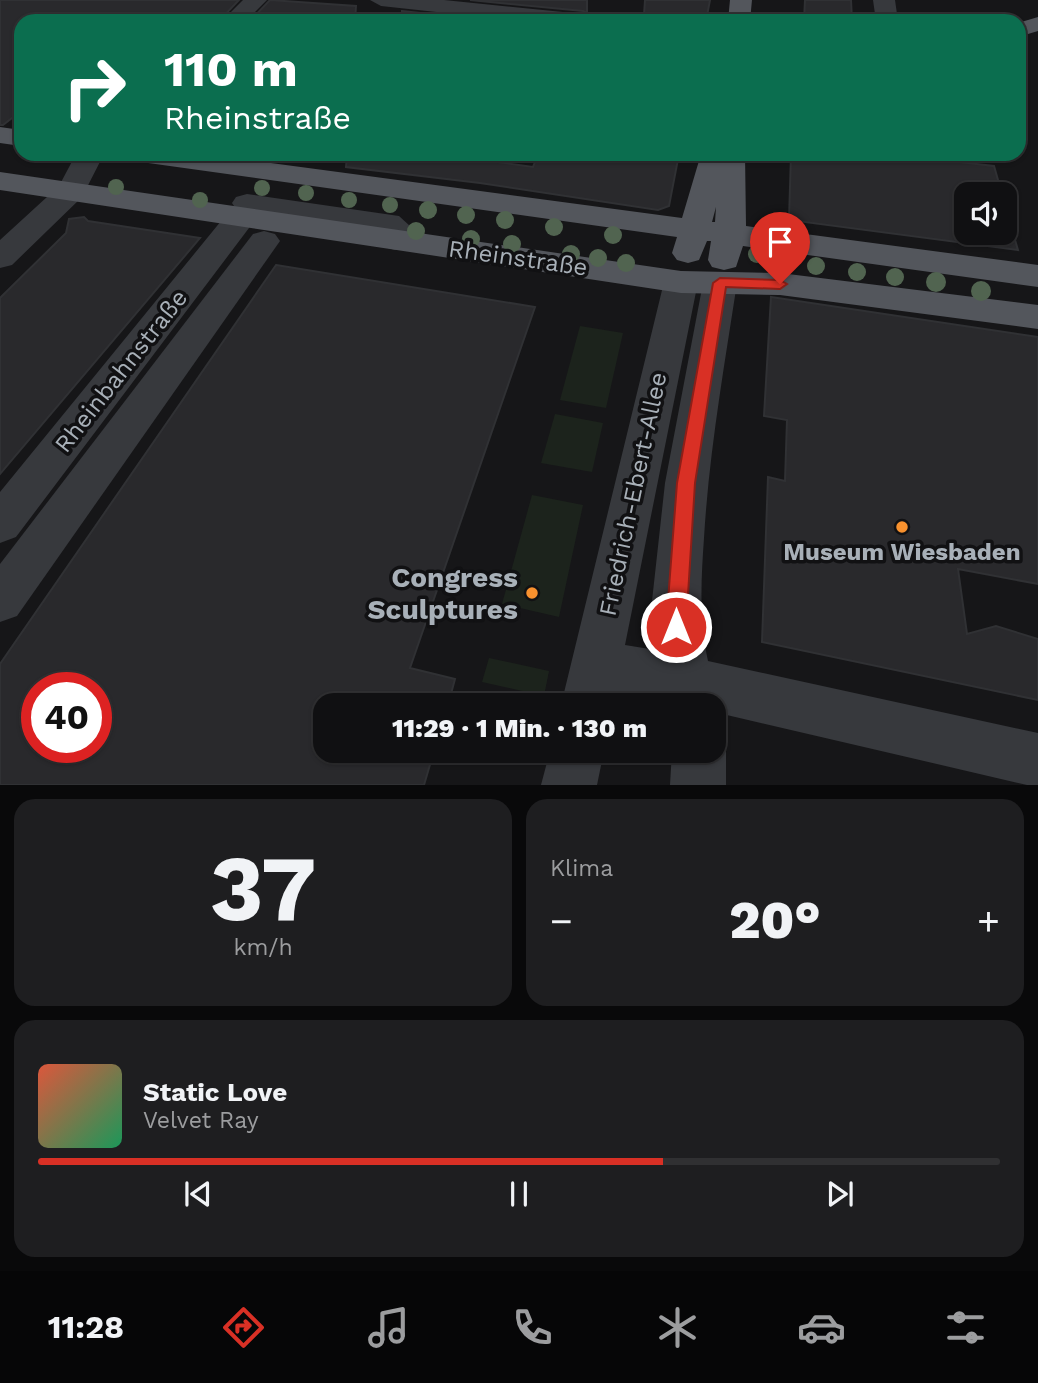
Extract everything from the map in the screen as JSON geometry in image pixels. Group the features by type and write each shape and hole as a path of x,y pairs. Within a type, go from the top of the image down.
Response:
{"main road":[{"path":"192,161 1038,278"},
{"path":"681,282 713,161"},
{"path":"720,283 729,234 732,161"},
{"name":"Rheinstraße","path":"0,181 251,220 391,231 681,282 780,284 1038,317"},
{"path":"1038,278 1026,289 1028,300 1038,309"}],"street":[{"path":"241,14 256,0"},
{"path":"381,0 437,3 526,14"},
{"path":"0,221 39,186 74,161"},
{"path":"0,258 71,191 86,161"},
{"path":"391,231 407,215 411,205 402,190"},
{"path":"0,601 251,220"},
{"name":"Rheinbahnstraße","path":"0,524 251,220"},
{"name":"Friedrich-Ebert-Allee","path":"590,692 681,282"},
{"name":"Friedrich-Ebert-Allee","path":"689,693 676,627 676,601 686,483 720,283"},
{"path":"590,692 624,668 689,693"},
{"path":"726,700 1038,760"},
{"path":"569,785 574,763"},
{"path":"698,785 699,763"}],"shaded area":[{"path":"580,326 623,333 606,408 560,400"},
{"path":"555,414 603,423 592,472 541,463"},
{"path":"532,495 583,505 559,617 502,604"},
{"path":"489,658 549,671 545,693 531,693 482,682"}],"building":[{"path":"0,0 239,0 226,14 14,14 14,116 0,125"},
{"path":"270,0 356,6 355,14 257,14"},
{"path":"470,0 587,0 587,13 583,11"},
{"path":"645,0 710,0 707,14 644,14"},
{"path":"805,0 851,0 852,14 804,14"},
{"path":"402,11 430,14 402,14"},
{"path":"346,161 490,161 533,167 535,161 678,161 669,206 658,210 480,183 346,167"},
{"path":"791,161 950,161 994,166 999,182 954,182 954,242 789,220"},
{"path":"84,217 88,221 200,238 0,474 0,298 66,233 69,219"},
{"path":"980,245 1017,245 1018,250"},
{"path":"276,265 535,307 410,668 455,679 451,693 313,693 313,763 430,763 424,785 0,785 0,664"},
{"name":"Museum Wiesbaden","path":"771,297 1038,337 1038,584 958,569 967,634 996,626 1038,639 1038,700 762,642 768,477 785,481 787,420 764,416"}],"place":[{"name":"Museum Wiesbaden","path":"902,527"},
{"name":"Congress Sculptures","path":"532,593"}],"route":[{"path":"676,627 686,483 720,283 740,281 780,284"}]}
